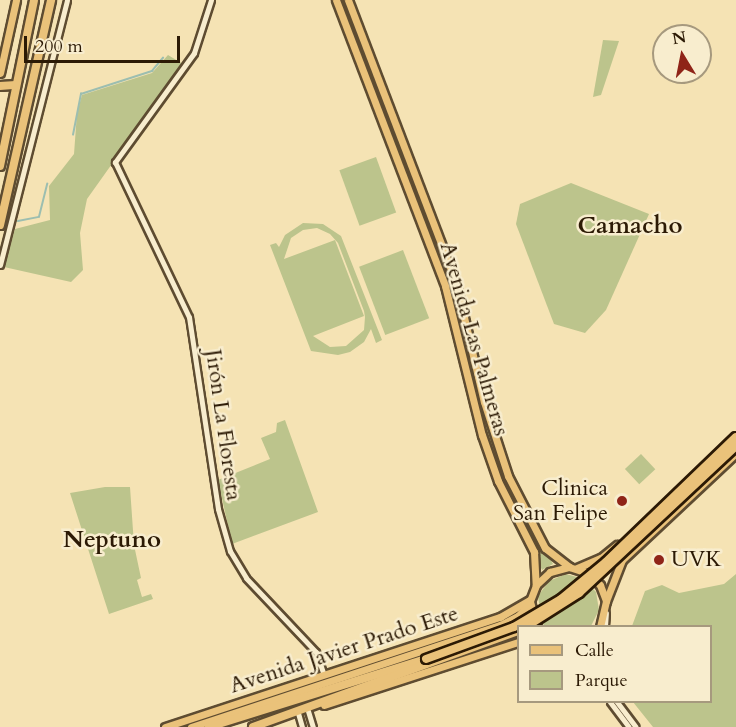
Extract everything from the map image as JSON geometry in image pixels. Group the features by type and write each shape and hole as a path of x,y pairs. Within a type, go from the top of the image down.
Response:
{"highway":[{"path":"0,166 2,145 34,0"},
{"path":"0,225 51,0"},
{"path":"0,86 16,86"},
{"path":"517,625 568,594 606,562 736,437"},
{"path":"530,625 588,586 736,446"},
{"path":"255,727 517,625"},
{"path":"209,727 517,632"}],"main road":[{"path":"0,73 16,0"},
{"name":"Avenida Las Palmeras","path":"336,0 446,286 491,462 534,552 536,585"},
{"name":"Avenida Las Palmeras","path":"348,0 418,178 456,283 488,417 508,476 545,548 568,567"},
{"path":"393,146 398,147 403,140"},
{"path":"409,187 410,181 418,178"},
{"path":"465,365 468,361 475,363"},
{"path":"577,568 611,551 736,431"},
{"path":"601,625 606,611 606,601 622,560 736,453"},
{"path":"655,510 656,517 663,521"},
{"path":"536,625 530,601 536,585 550,572 568,567 577,568 595,578 606,601"},
{"name":"Avenida Javier Prado Este","path":"165,727 500,617 530,601"},
{"name":"Avenida Javier Prado Este","path":"194,726 500,625 519,615 530,601"},
{"name":"Avenida Javier Prado Este","path":"255,727 517,643"},
{"path":"194,726 222,708"}],"street":[{"path":"0,265 67,0"},
{"name":"Jirón La Floresta","path":"211,0 194,53 115,162 189,316 218,509 230,551 258,592 316,652 324,675"},
{"path":"605,625 606,611"},
{"path":"611,703 628,727"},
{"path":"618,703 636,727"},
{"path":"308,711 313,727"},
{"path":"298,714 302,727"}],"green space":[{"path":"603,40 619,41 601,95 593,97"},
{"path":"168,55 183,64 87,199 80,233 83,270 71,282 4,267 15,229 50,220 49,186 74,154 77,113 82,95 152,73"},
{"path":"376,157 396,212 360,226 339,170"},
{"path":"415,181 454,285 468,342 465,346 445,274 414,192"},
{"path":"571,183 649,214 606,310 585,333 554,324 516,224 520,204"},
{"path":"303,223 323,224 341,236 382,340 376,343 371,329 364,342 350,352 338,355 311,351 270,245 276,243 279,247 285,235","holes":["317,228 330,234 338,243 365,317 364,330 346,346 330,347 313,336 364,316 335,240 284,259 291,238 303,230"]},
{"path":"403,250 429,318 385,335 359,267"},
{"path":"468,363 503,471 553,564 542,570 496,469 479,418"},
{"path":"285,420 318,512 232,544 218,480 270,459 261,438 276,432 277,423"},
{"path":"641,454 655,469 639,484 625,469"},
{"path":"105,487 130,487 134,545 141,578 137,580 142,597 151,594 153,599 109,614 70,493"},
{"path":"566,574 584,579 596,592 599,610 592,625 544,625 542,623 538,596 549,581"},
{"path":"736,574 736,727 653,727 634,703 712,703 712,625 632,625 645,591 662,585 679,593 724,584"}],"waterway":[{"path":"73,135 81,94 152,71 163,58"},
{"path":"18,221 39,217 47,184"}],"place":[{"name":"Clinica San Felipe","path":"622,501"},
{"name":"UVK","path":"659,560"}],"district":[{"name":"Camacho","path":"630,226"},
{"name":"Neptuno","path":"112,540"}]}
